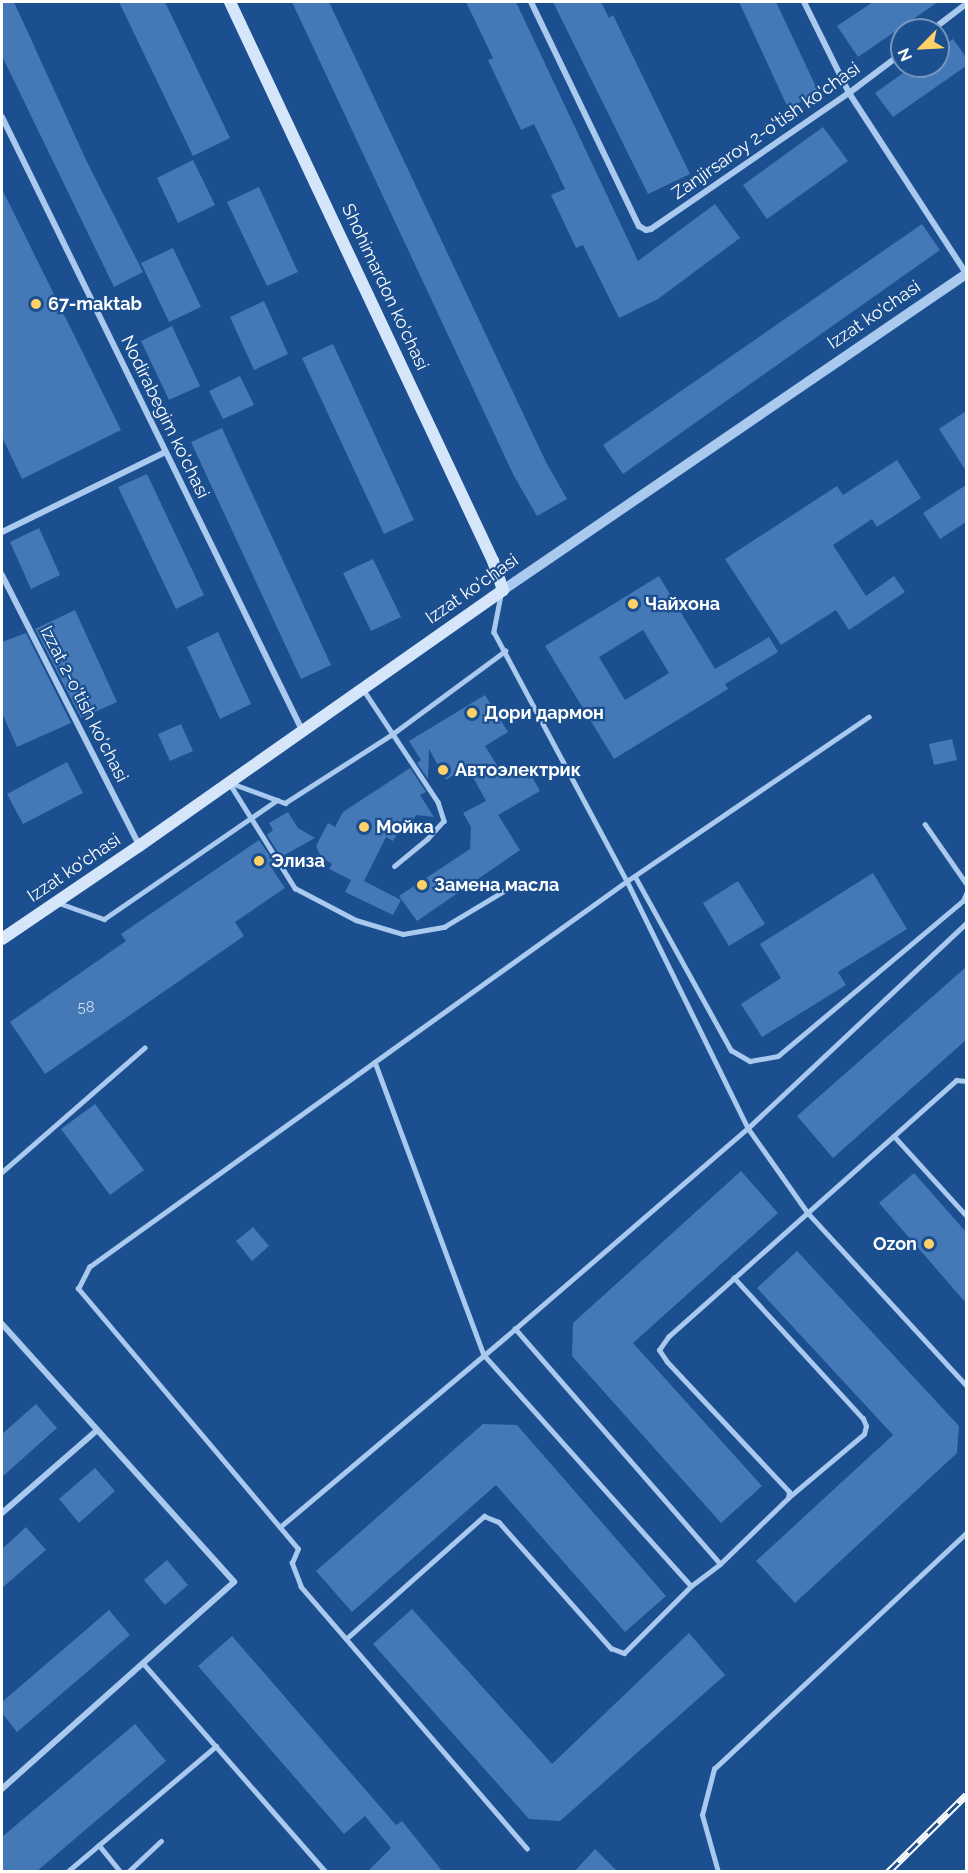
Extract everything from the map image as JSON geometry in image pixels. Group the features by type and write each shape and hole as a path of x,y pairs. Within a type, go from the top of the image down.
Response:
{"main road":[{"name":"Shohimardon ko'chasi","path":"230,2 493,561 503,590"},
{"name":"Izzat ko'chasi","path":"2,939 139,846 503,590"}],"street":[{"name":"Zanjirsaroy 2-o'tish ko'chasi","path":"531,2 639,226 646,230 651,230 890,62"},
{"path":"804,2 849,93 966,274"},
{"path":"948,18 966,4"},
{"name":"Nodirabegim ko'chasi","path":"2,117 302,730"},
{"name":"Izzat ko'chasi","path":"503,590 966,274"},
{"path":"2,532 165,452"},
{"name":"Izzat 2-o'tish ko'chasi","path":"2,575 139,846"},
{"path":"2,1324 234,1582 2,1789"},
{"path":"2,1513 97,1430"}],"lane":[{"path":"503,590 494,632 627,881 748,1128 808,1213 966,1385"},
{"path":"229,782 285,803 391,735 505,651"},
{"path":"362,688 391,735 438,802 444,821 428,839 395,867"},
{"path":"527,1849 301,1587 292,1563 298,1549 78,1289 89,1268 627,881 868,717"},
{"path":"229,782 295,888 356,920 403,934 444,927 504,891"},
{"path":"57,902 104,919 277,800"},
{"path":"925,824 966,883"},
{"path":"635,876 731,1050 750,1060 778,1056 963,901 966,894"},
{"path":"280,1527 748,1128 966,923"},
{"path":"2,1173 144,1048"},
{"path":"375,1062 484,1355 691,1586"},
{"path":"788,1498 789,1492 667,1362 659,1350 668,1337 956,1080 966,1081"},
{"path":"894,1136 966,1215"},
{"path":"346,1639 484,1516 499,1522 611,1648 624,1653 691,1586 720,1564 788,1498 864,1434 866,1426 863,1419 734,1278"},
{"path":"515,1329 720,1564"},
{"path":"718,1872 702,1815 714,1769 966,1533"},
{"path":"143,1663 326,1872"},
{"path":"67,1872 216,1746"},
{"path":"128,1872 161,1841"},
{"path":"99,1845 121,1872"}],"building":[{"path":"2,2 14,2 87,162 143,272 114,287 2,56"},
{"path":"119,2 165,2 230,138 193,156"},
{"path":"292,2 329,2 546,462 567,499 537,516 514,476"},
{"path":"466,2 516,2 638,261 715,204 740,238 658,299 619,318 583,245 576,248 551,195 565,189 534,124 521,130 488,60 493,58"},
{"path":"553,2 601,2 609,18 613,15 690,174 648,194"},
{"path":"739,2 776,2 819,93 788,108"},
{"path":"873,2 938,2 915,18 890,18 890,35 858,57 837,26"},
{"path":"953,39 966,57 966,66 950,77 950,41"},
{"path":"896,78 949,78 893,117 875,93"},
{"path":"823,127 848,161 767,219 743,185"},
{"path":"193,160 215,205 178,223 157,178"},
{"path":"259,187 298,272 267,286 227,202"},
{"name":"67-maktab","path":"2,189 121,430 22,479 2,437"},
{"path":"922,224 940,250 623,474 603,445"},
{"path":"173,248 201,307 169,322 141,263"},
{"path":"264,301 288,354 254,370 230,317"},
{"path":"172,326 200,386 169,400 141,341"},
{"path":"333,344 414,520 384,534 302,358"},
{"path":"240,376 254,405 223,419 209,391"},
{"path":"966,411 966,471 939,429"},
{"path":"222,428 331,665 301,679 191,442"},
{"path":"897,460 921,498 877,527 872,519 833,545 866,596 894,576 905,592 849,630 836,610 781,645 725,559 837,486 843,495"},
{"path":"147,474 204,595 176,609 118,487"},
{"path":"966,485 966,522 940,539 923,513"},
{"path":"39,528 60,575 31,589 10,542"},
{"path":"373,559 401,617 371,631 343,573"},
{"path":"659,576 715,669 769,637 778,652 725,684 728,689 614,759 545,646","holes":["643,630 669,673 625,700 599,657"]},
{"path":"75,610 117,702 81,718 35,629"},
{"path":"218,632 251,704 220,719 187,647"},
{"path":"26,633 71,723 17,747 2,713 2,642"},
{"path":"485,695 508,732 485,746 505,778 526,766 540,791 498,815 520,850 417,921 399,896 470,849 471,827 463,813 486,801 467,766 446,780 429,749 428,779 417,763 421,760 409,741"},
{"path":"181,724 193,751 170,761 158,734"},
{"path":"952,739 957,760 934,765 929,744"},
{"path":"67,762 83,793 23,824 7,794"},
{"path":"410,768 426,792 420,795 434,817 416,815 407,831 401,827 393,841 386,837 364,881 401,900 393,915 345,892 351,880 329,869 332,864 321,857 316,846 328,823 335,827 343,812"},
{"path":"288,812 298,828 315,838 281,857 267,835 273,830 269,823"},
{"path":"259,840 273,861 269,864 285,888 235,922 244,936 45,1074 10,1022 126,941 121,934"},
{"path":"873,873 907,929 838,972 846,985 762,1037 741,1004 781,978 760,944"},
{"path":"738,881 765,924 729,946 703,903"},
{"path":"966,967 966,1040 833,1158 797,1116"},
{"path":"95,1104 144,1170 110,1195 61,1129"},
{"path":"741,1171 778,1213 633,1343 762,1486 721,1523 572,1356 573,1323"},
{"path":"914,1173 966,1232 966,1303 879,1203"},
{"path":"253,1227 269,1246 252,1261 236,1241"},
{"path":"797,1251 959,1426 957,1453 795,1603 756,1561 893,1435 757,1288"},
{"path":"36,1404 57,1428 2,1477 2,1434"},
{"path":"483,1424 517,1425 666,1596 625,1632 496,1485 352,1612 316,1571"},
{"path":"95,1468 115,1491 79,1523 59,1499"},
{"path":"26,1527 46,1550 2,1588 2,1549"},
{"path":"167,1560 188,1585 165,1605 144,1580"},
{"path":"412,1609 552,1764 689,1633 725,1675 560,1821 529,1819 373,1644"},
{"path":"109,1610 130,1635 17,1732 2,1713 2,1702"},
{"path":"232,1636 396,1825 402,1821 443,1872 367,1872 391,1848 365,1816 344,1834 198,1666"},
{"path":"135,1724 166,1761 36,1872 2,1872 2,1837"},
{"path":"595,1849 618,1872 574,1872"}],"railway":[{"path":"888,1872 966,1795"}],"place":[{"name":"67-maktab","path":"36,304"},
{"name":"Чайхона","path":"633,604"},
{"name":"Дори дармон","path":"472,713"},
{"name":"Автоэлектрик","path":"443,770"},
{"name":"Мойка","path":"364,827"},
{"name":"Элиза","path":"259,861"},
{"name":"Замена масла","path":"422,885"},
{"name":"Ozon","path":"929,1244"}]}
